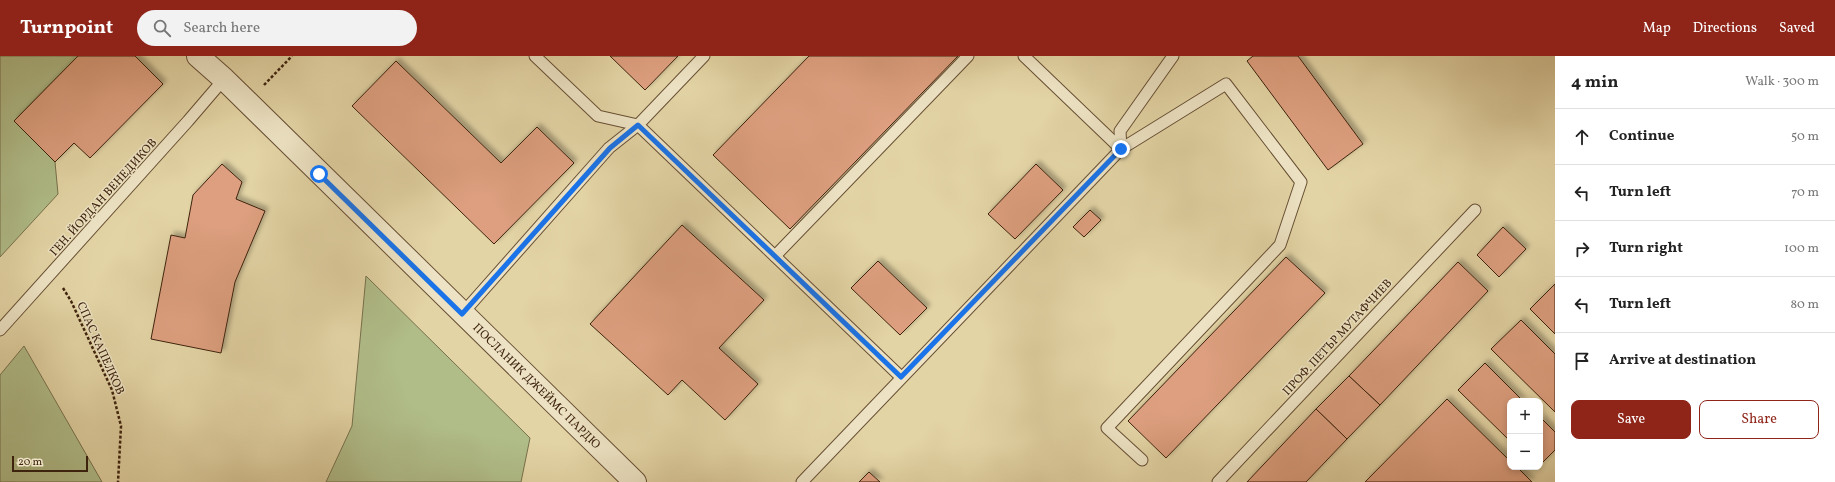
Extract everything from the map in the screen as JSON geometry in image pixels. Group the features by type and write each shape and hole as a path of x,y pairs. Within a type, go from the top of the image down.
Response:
{"street":[{"name":"ПОСЛАНИК ДЖЕЙМС ПАРДЮ","path":"198,56 248,102 462,314 635,482"}],"lane":[{"path":"535,56 598,116 638,125 901,377"},
{"path":"462,314 610,148 638,125 704,56"},
{"path":"775,256 968,56"},
{"path":"1024,56 1121,149"},
{"path":"1121,149 1120,131 1173,56"},
{"name":"ГЕН. ЙОРДАН ВЕНЕДИКОВ","path":"0,330 188,122 224,79"},
{"path":"802,482 1121,149 1226,84 1301,182 1280,245 1107,428 1142,460"},
{"name":"ПРОФ. ПЕТЪР МУТАФЧИЕВ","path":"1218,482 1475,210"}],"path":[{"path":"248,102 292,56"},
{"name":"СПАС КАПЕЛКОВ","path":"53,272 71,301 112,390 121,426 118,482"}],"green space":[{"path":"0,56 78,56 14,121 55,162 58,194 0,257"},
{"path":"366,276 530,438 521,482 326,482 352,426"},
{"path":"24,346 102,482 0,482 0,375"}],"building":[{"path":"78,56 135,56 163,84 90,158 74,143 55,162 14,121"},
{"path":"610,56 678,56 645,90"},
{"path":"809,56 958,56 790,229 713,155"},
{"path":"1253,56 1298,56 1363,144 1328,170 1247,61"},
{"path":"396,61 501,163 537,127 574,163 494,244 352,106"},
{"path":"222,164 242,182 236,199 265,211 235,282 221,353 151,339 171,235 185,238 193,195"},
{"path":"1036,164 1063,190 1015,239 988,214"},
{"path":"1090,210 1101,220 1084,237 1073,227"},
{"path":"682,225 764,300 719,348 758,384 725,420 682,380 668,395 590,324"},
{"path":"1503,227 1526,249 1499,277 1477,255"},
{"path":"1286,257 1325,293 1166,458 1128,421"},
{"path":"878,261 927,308 900,335 851,288"},
{"path":"1458,262 1488,291 1380,405 1349,376"},
{"path":"1555,284 1555,334 1530,309"},
{"path":"1521,320 1555,354 1555,412 1543,400 1543,398 1541,398 1491,349"},
{"path":"1485,363 1520,398 1507,398 1507,438 1458,390"},
{"path":"1349,376 1380,405 1347,439 1316,409"},
{"path":"1447,399 1507,458 1507,470 1520,470 1532,482 1365,482"},
{"path":"1316,409 1347,439 1306,482 1247,482"},
{"path":"1543,420 1555,432 1555,450 1543,462"},
{"path":"869,472 880,482 859,482"}],"route":[{"path":"319,174 462,314 610,148 638,125 901,377 1121,149"}]}
